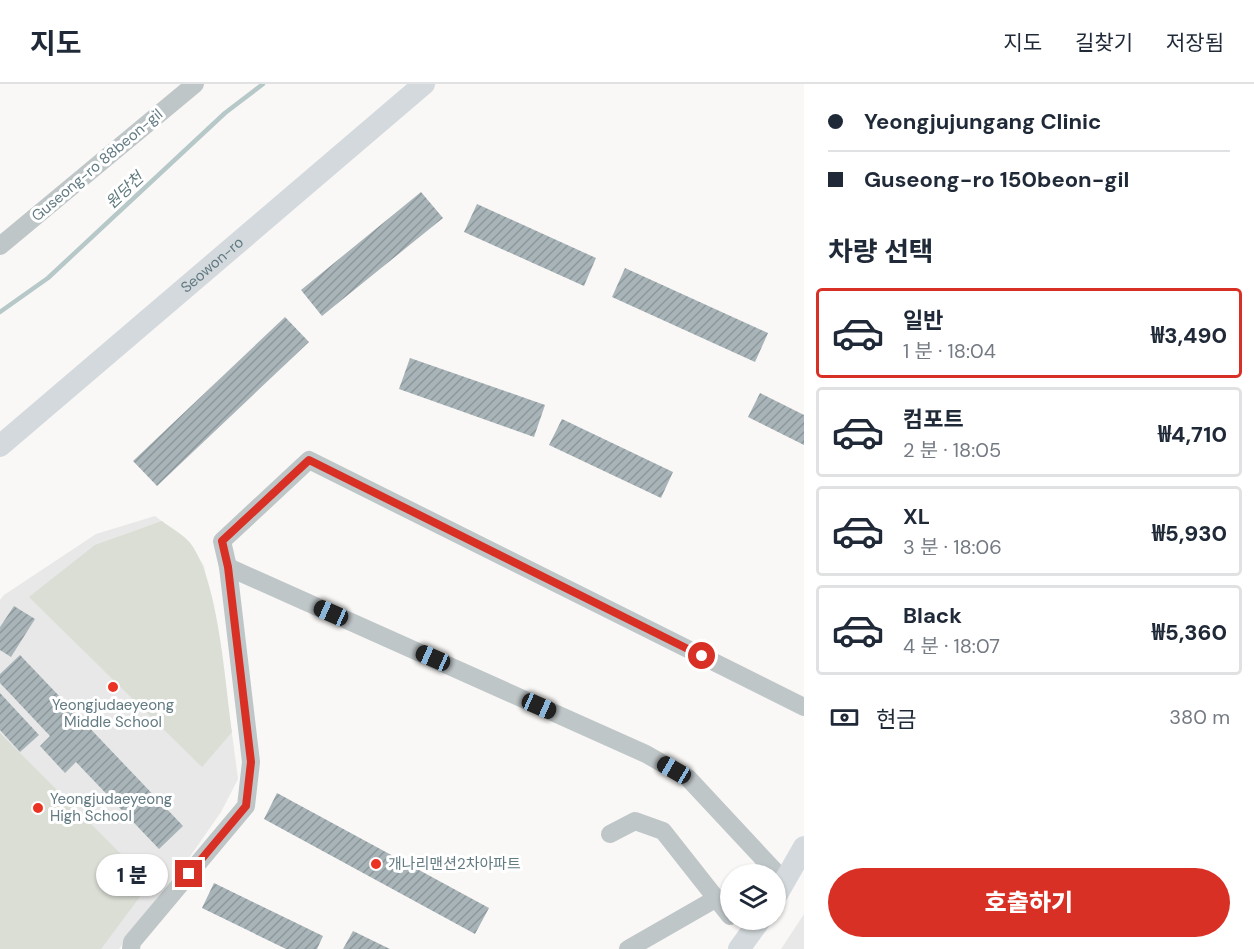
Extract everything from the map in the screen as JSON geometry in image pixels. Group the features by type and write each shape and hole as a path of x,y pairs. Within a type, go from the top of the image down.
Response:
{"main road":[{"name":"Seowon-ro","path":"0,446 424,84"},
{"path":"786,879 804,848"}],"street":[{"name":"Guseong-ro 88beon-gil","path":"0,246 195,84"},
{"path":"130,949 132,942 246,806 251,762 228,567 222,541 309,460 804,707"},
{"path":"228,567 646,754 688,778 759,864"},
{"path":"610,834 635,821 663,831 720,902"},
{"path":"628,949 717,898"}],"shaded area":[{"name":"Yeongjudaeyeong Middle School","path":"155,516 189,542 204,566 220,642 238,779 221,812 184,865 119,949 0,949 0,600 4,595 96,534"},
{"path":"162,521 191,544 201,561 219,634 232,732 202,767 29,597 95,545"},
{"name":"Yeongjudaeyeong High School","path":"0,733 150,883 101,949 0,949"},
{"path":"804,914 804,949 781,949"}],"building":[{"path":"421,192 443,218 322,316 301,290"},
{"path":"477,204 596,258 584,286 464,232"},
{"path":"625,268 768,333 755,362 612,297"},
{"path":"285,317 309,342 157,486 133,461"},
{"path":"410,358 545,405 534,437 399,389"},
{"path":"760,393 804,415 804,445 748,417"},
{"path":"562,419 673,472 661,498 549,445"},
{"path":"14,606 35,619 11,657 0,650 0,627"},
{"path":"20,655 183,826 159,849 76,762 65,773 40,746 50,736 0,683 0,674"},
{"path":"0,693 39,735 20,752 0,730"},
{"name":"개나리맨션2차아파트","path":"277,793 489,908 475,934 264,819"},
{"path":"214,883 323,936 317,949 286,949 202,908"},
{"path":"353,931 390,949 343,949"}],"waterway":[{"name":"원당천","path":"0,312 48,278 225,113 263,84"}],"place":[{"name":"Yeongjudaeyeong Middle School","path":"113,687"},
{"name":"Yeongjudaeyeong High School","path":"38,808"},
{"name":"개나리맨션2차아파트","path":"376,864"}],"route":[{"path":"189,874 246,806 251,762 228,567 222,541 309,460 702,656"}]}
